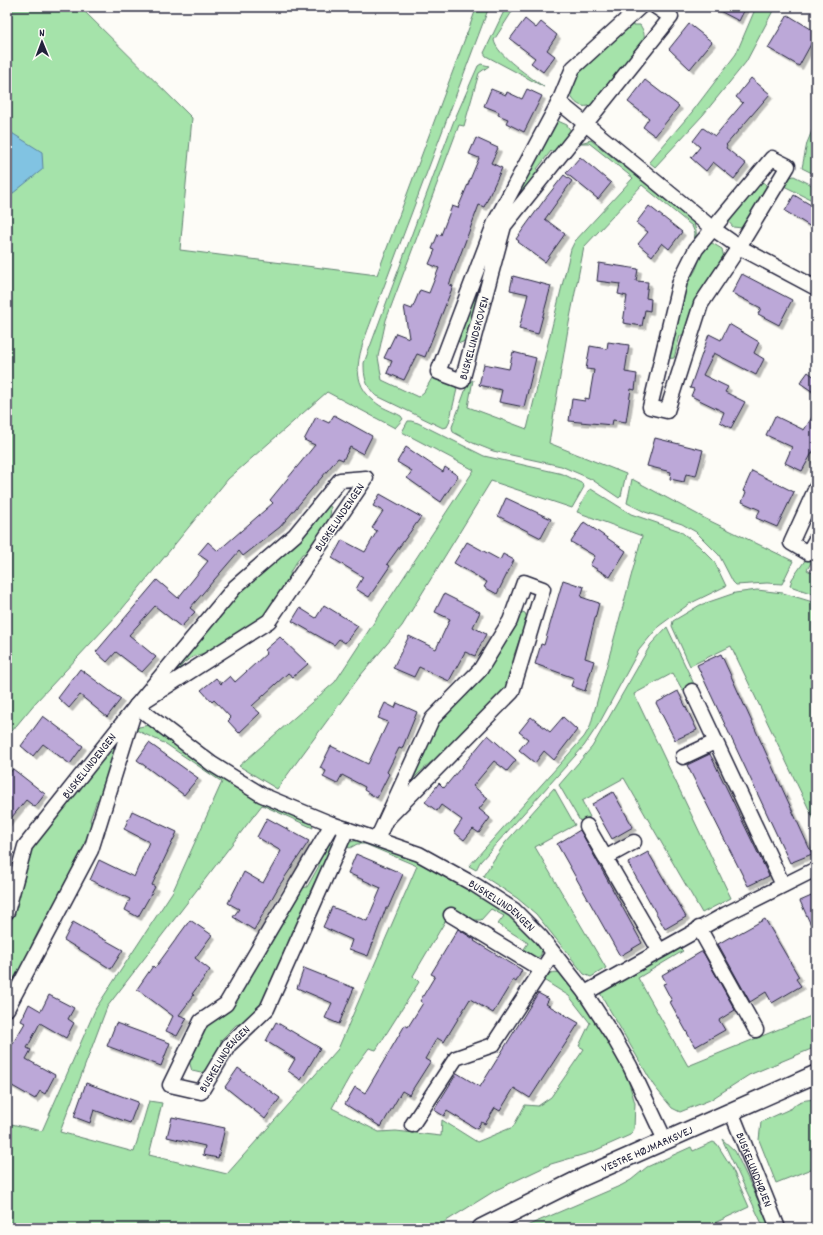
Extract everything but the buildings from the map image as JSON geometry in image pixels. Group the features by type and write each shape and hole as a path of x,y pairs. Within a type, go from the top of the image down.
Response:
{"street":[{"name":"BUSKELUNDSKOVEN","path":"640,7 574,68 559,102 495,222 438,372 462,380 504,226 671,17 656,7"},
{"path":"559,102 585,125 712,228 739,247 816,288"},
{"path":"772,158 788,166 739,247 701,304 667,411 650,407 680,281 696,249 712,228 772,158"},
{"name":"BUSKELUNDENGEN","path":"7,912 25,846 136,706 234,587 295,535 340,480 366,478 269,621 136,706 91,850 7,1009"},
{"path":"816,488 791,542 808,553 816,539"},
{"path":"377,839 432,718 480,670 510,621 524,582 543,588 512,692 387,819"},
{"path":"692,691 783,885"},
{"name":"BUSKELUNDENGEN","path":"136,706 212,764 262,795 332,824 419,854 475,884 514,910 541,937 585,993 613,1036 630,1066 665,1140"},
{"path":"683,757 716,742"},
{"name":"BUSKELUNDENGEN","path":"332,824 226,1004 201,1021 170,1085 201,1092 229,1045 266,1009 347,829"},
{"path":"587,826 659,950"},
{"path":"605,858 634,842"},
{"path":"585,993 699,928 783,885 816,870"},
{"path":"451,915 542,970"},
{"path":"699,928 756,1030"},
{"path":"412,1125 456,1058 493,1045 553,953"},
{"name":"VESTRE HØJMARKSVEJ","path":"481,1228 583,1177 816,1074"},
{"name":"BUSKELUNDHØJEN","path":"731,1111 778,1228"}],"green space":[{"path":"7,7 80,7 192,118 180,250 377,275 476,9 477,7 489,7 374,313 359,359 358,371 360,381 365,392 383,408 401,416 403,419 395,428 327,392 228,479 118,614 36,702 7,737"},
{"path":"506,7 515,7 494,40 496,46 515,66 544,87 486,56 484,53"},
{"path":"756,7 775,7 746,62 703,115 655,167 649,162 692,112 736,54"},
{"path":"630,25 640,25 644,34 644,41 635,57 628,59 614,76 611,86 596,103 586,106 576,103 568,90 579,68"},
{"path":"481,64 489,66 479,73 464,126 459,125 386,320 378,357 382,380 418,397 424,392 432,378 454,385 457,389 449,423 447,427 443,428 375,395 366,380 364,363 453,123 478,66"},
{"path":"558,121 567,125 572,133 557,151 551,151 537,169 538,175 508,209 548,131"},
{"path":"816,121 816,175 802,168 807,143"},
{"path":"591,140 693,222 696,232 694,241 695,233 692,226 642,185 584,247 569,323 549,443 626,474 621,496 619,498 591,479 561,466 493,451 473,443 453,432 452,427 468,383 473,380 468,407 527,429 571,249 575,241 633,178 589,143 580,143"},
{"path":"794,176 816,187 816,202 784,186 790,177"},
{"path":"759,182 765,183 767,188 749,222 742,228 733,227 728,221"},
{"path":"712,243 722,249 724,258 686,333 680,336 674,358 665,359 684,283 694,273 704,250"},
{"path":"492,249 468,336 463,342 460,343 457,340 466,305 474,301 482,280 478,274"},
{"path":"408,421 418,423 484,456 563,474 583,484 584,487 572,508 491,481 402,626 360,676 277,789 239,766 335,682 474,470 402,432"},
{"path":"632,479 706,519 793,561 782,584 767,583 736,585 719,555 696,532 682,524 645,512 627,503"},
{"path":"591,489 631,514 680,531 699,546 714,561 726,586 689,604 659,626 639,650 600,722 584,746 480,862 476,870 469,866 584,737 590,727 642,536 577,512 588,491"},
{"path":"816,493 816,524 809,519"},
{"path":"326,503 331,507 329,519 324,531 310,553 302,554 290,572 291,580 264,616 207,653 197,655 190,659 182,665 176,673 169,669 216,615 223,613 238,594"},
{"path":"806,559 813,559 807,570 816,575 816,595 790,586 792,579"},
{"path":"757,590 783,593 816,603 816,824 731,646 690,666 672,626 673,621 700,605 735,593"},
{"path":"519,611 525,613 527,618 526,632 521,635 514,655 517,663 508,687 437,761 431,762 414,778 414,784 409,788 406,787 430,730 488,664 494,662 505,643 504,637"},
{"path":"667,627 694,684 683,691 673,673 634,694 731,898 702,913 624,778 582,801 590,817 580,821 559,785 592,747 651,644"},
{"path":"149,725 157,728 304,818 312,824 313,828 262,805 107,1007 60,1132 134,1152 149,1101 162,1103 149,1155 227,1174 338,1049 417,866 365,844 357,844 350,848 345,846 350,842 362,839 417,859 500,907 528,930 542,948 541,955 536,959 522,952 528,943 498,924 504,916 491,909 481,920 474,920 453,908 413,976 419,982 376,1050 369,1048 355,1067 332,1108 379,1132 396,1131 441,1136 442,1120 477,1142 513,1127 525,1105 538,1106 551,1097 584,1049 579,1046 590,1023 569,996 542,979 546,975 559,972 562,973 596,1021 625,1070 635,1103 634,1129 630,1135 592,1152 551,1164 496,1190 435,1228 415,1228 419,1224 414,1228 7,1228 7,1123 42,1131 96,1008 173,891 222,782 166,744 136,730 139,727"},
{"path":"110,746 114,748 116,755 103,796 97,800 90,820 93,827 86,849 48,922 42,924 32,944 33,951 10,989 7,990 7,924 27,852 42,830 47,829"},
{"path":"554,788 575,825 535,847 606,968 591,977 584,974 536,914 517,898 483,876 505,843"},
{"path":"333,844 325,871 319,874 309,894 311,900 267,998 250,1018 241,1024 236,1025 221,1040 220,1050 216,1059 209,1066 201,1073 192,1071 189,1061 204,1024 210,1023 229,1010 300,888 307,887 319,866 317,859 324,846"},
{"path":"679,947 683,951 638,978 688,1066 816,1014 816,1047 749,1075 710,1100 680,1112 672,1108 654,1086 600,993"},
{"path":"816,1099 816,1167 776,1183 759,1140 761,1122 792,1108 799,1102"},
{"path":"722,1139 735,1151 771,1228 764,1228"},
{"path":"713,1142 717,1144 732,1168 749,1207 704,1228 522,1228 622,1185 631,1180 647,1167 691,1147 693,1151"}],"water":[{"path":"7,130 42,152 43,169 7,198"}]}
